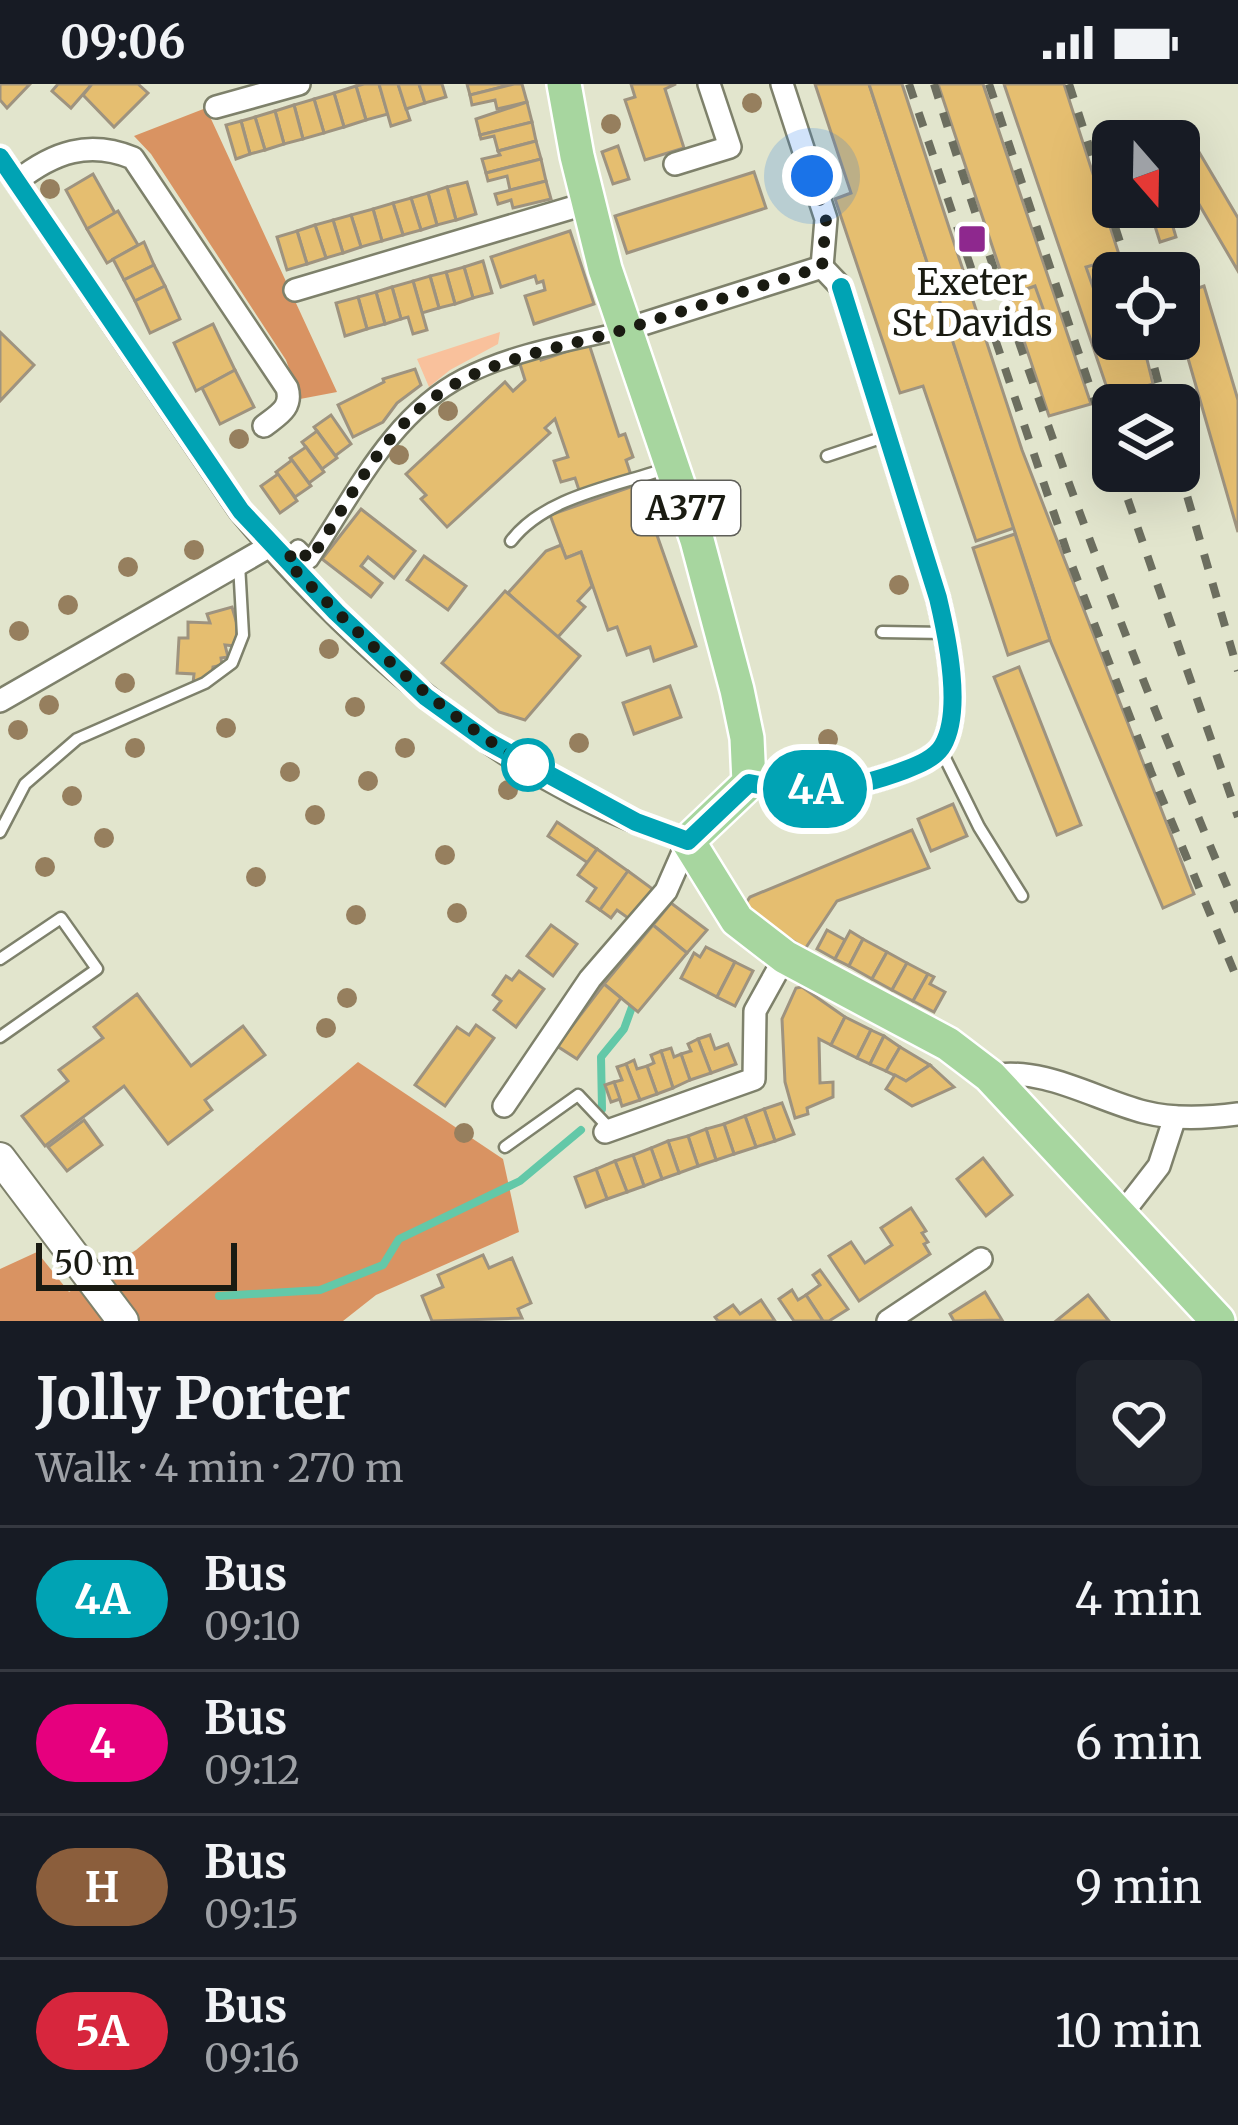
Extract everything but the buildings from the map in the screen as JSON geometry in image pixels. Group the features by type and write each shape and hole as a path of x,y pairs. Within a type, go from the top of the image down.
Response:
{"highway":[{"name":"A377","path":"564,84 588,202 624,330 697,540 737,689 749,783"},
{"path":"749,783 688,841 737,920 784,957 963,1054 990,1076 1218,1321"}],"main road":[{"path":"0,1158 123,1321"}],"street":[{"path":"216,107 299,84"},
{"path":"674,164 730,147 709,84"},
{"path":"749,783 788,791 861,787 919,765 941,750 952,712 946,634 841,287 822,267 826,219 782,84"},
{"path":"17,181 34,167 81,148 111,148 134,158 286,388 290,398 286,409 264,426"},
{"path":"0,157 241,511 278,554 426,697 487,741 636,822 688,841 667,891 590,979 505,1106"},
{"path":"295,290 588,202"},
{"path":"0,701 238,562 298,548 310,560 384,448 421,407 464,377 822,267"},
{"path":"608,1131 754,1079 755,1011 784,957"},
{"path":"990,1076 1010,1072 1041,1077 1175,1118 1238,1114"},
{"path":"1120,1215 1159,1166 1175,1118"},
{"path":"888,1321 981,1259"}],"lane":[{"path":"826,456 887,436"},
{"path":"511,542 523,526 549,509 671,467"},
{"path":"0,832 25,784 77,739 205,683 232,663 241,650 243,635 238,562"},
{"path":"882,632 946,634"},
{"path":"941,750 979,827 1022,896"},
{"path":"0,958 61,918 97,969 0,1037"},
{"path":"506,1147 578,1095 608,1131"}],"shaded area":[{"path":"206,108 337,392 300,399 286,360 151,154 134,136"},
{"path":"500,332 498,344 429,387 417,359"},
{"path":"358,1062 503,1159 519,1232 376,1295 343,1321 0,1321 0,1269 37,1252 69,1292 136,1250"}],"waterway":[{"path":"602,1109 601,1057 624,1029 632,1007"},
{"path":"219,1296 320,1290 383,1265 399,1239 520,1181 581,1130"}],"railway":[{"path":"909,84 1068,555 1238,981"},
{"path":"934,84 1076,502 1238,912"},
{"path":"989,84 1092,393"},
{"path":"1069,84 1123,252"},
{"path":"1152,360 1159,384"},
{"path":"1125,492 1238,817"},
{"path":"1186,492 1238,671"}],"bus line":[{"name":"4A","path":"0,157 241,511 336,612 426,697 487,741 636,822 688,841 749,783 788,791 861,787 919,765 941,750 949,729 946,634 938,598 841,287"}],"place":[{"name":"Exeter St Davids","path":"972,239"}],"route":[{"path":"528,765 426,697 286,561 298,548 310,560 384,448 421,407 464,377 822,267 826,219 812,176"}]}
